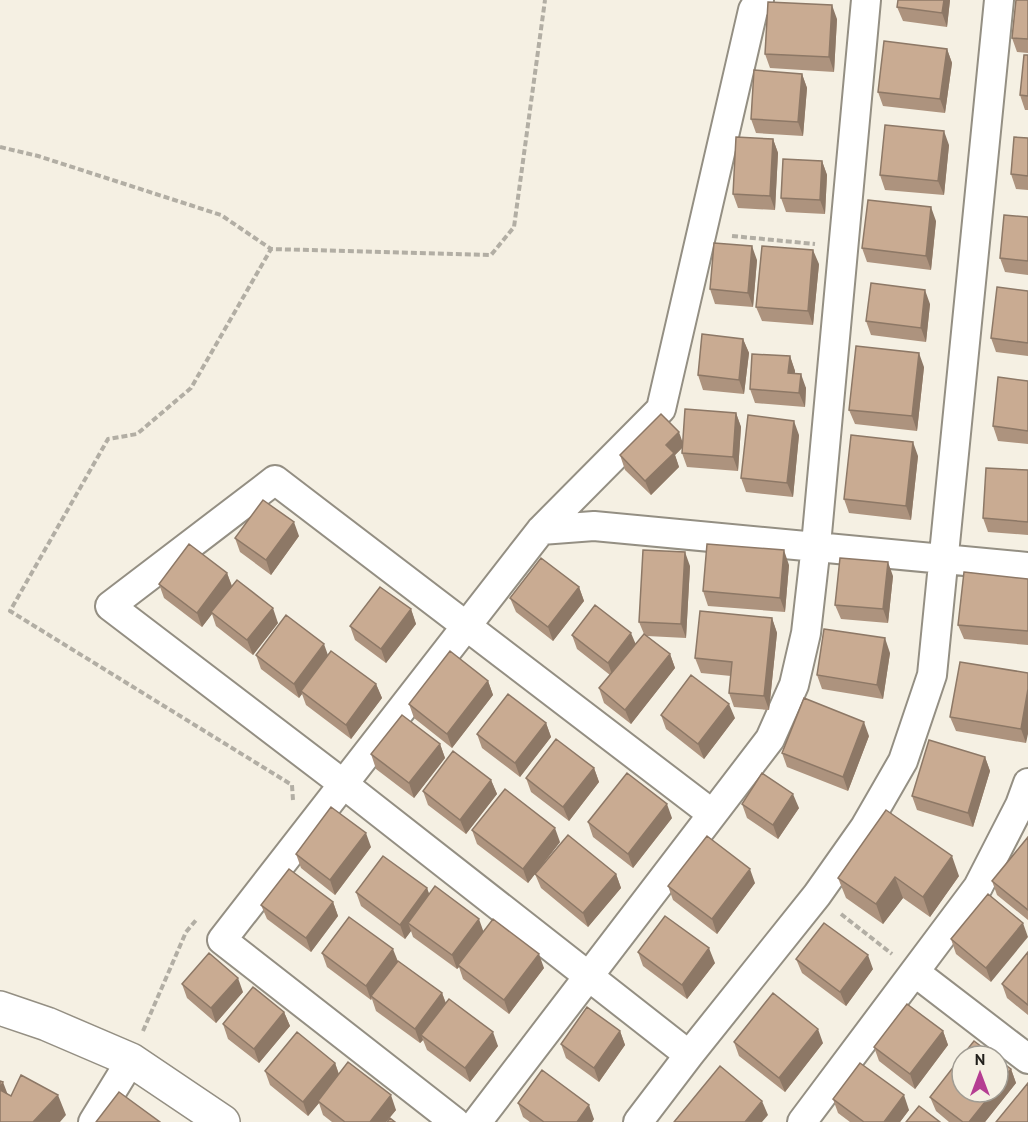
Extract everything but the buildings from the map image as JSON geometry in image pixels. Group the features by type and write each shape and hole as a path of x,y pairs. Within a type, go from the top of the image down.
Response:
{"street":[{"path":"455,1122 222,940 541,530 661,409 753,10 759,0"},
{"path":"477,1122 667,876 711,813 770,739 794,685 806,633 816,545 866,0"},
{"path":"639,1122 689,1055 817,895 865,827 903,761 932,675 999,0"},
{"path":"689,1055 342,783 110,606 275,480 711,813"},
{"path":"541,530 594,525 1028,567"},
{"path":"802,1122 916,973 978,887 1025,800"},
{"path":"916,973 1028,1059"},
{"path":"0,1008 47,1024 131,1060 223,1122"},
{"path":"93,1122 131,1060"}],"path":[{"path":"0,147 38,156 221,215 271,249"},
{"path":"702,233 844,247"},
{"path":"817,895 916,973"}]}
